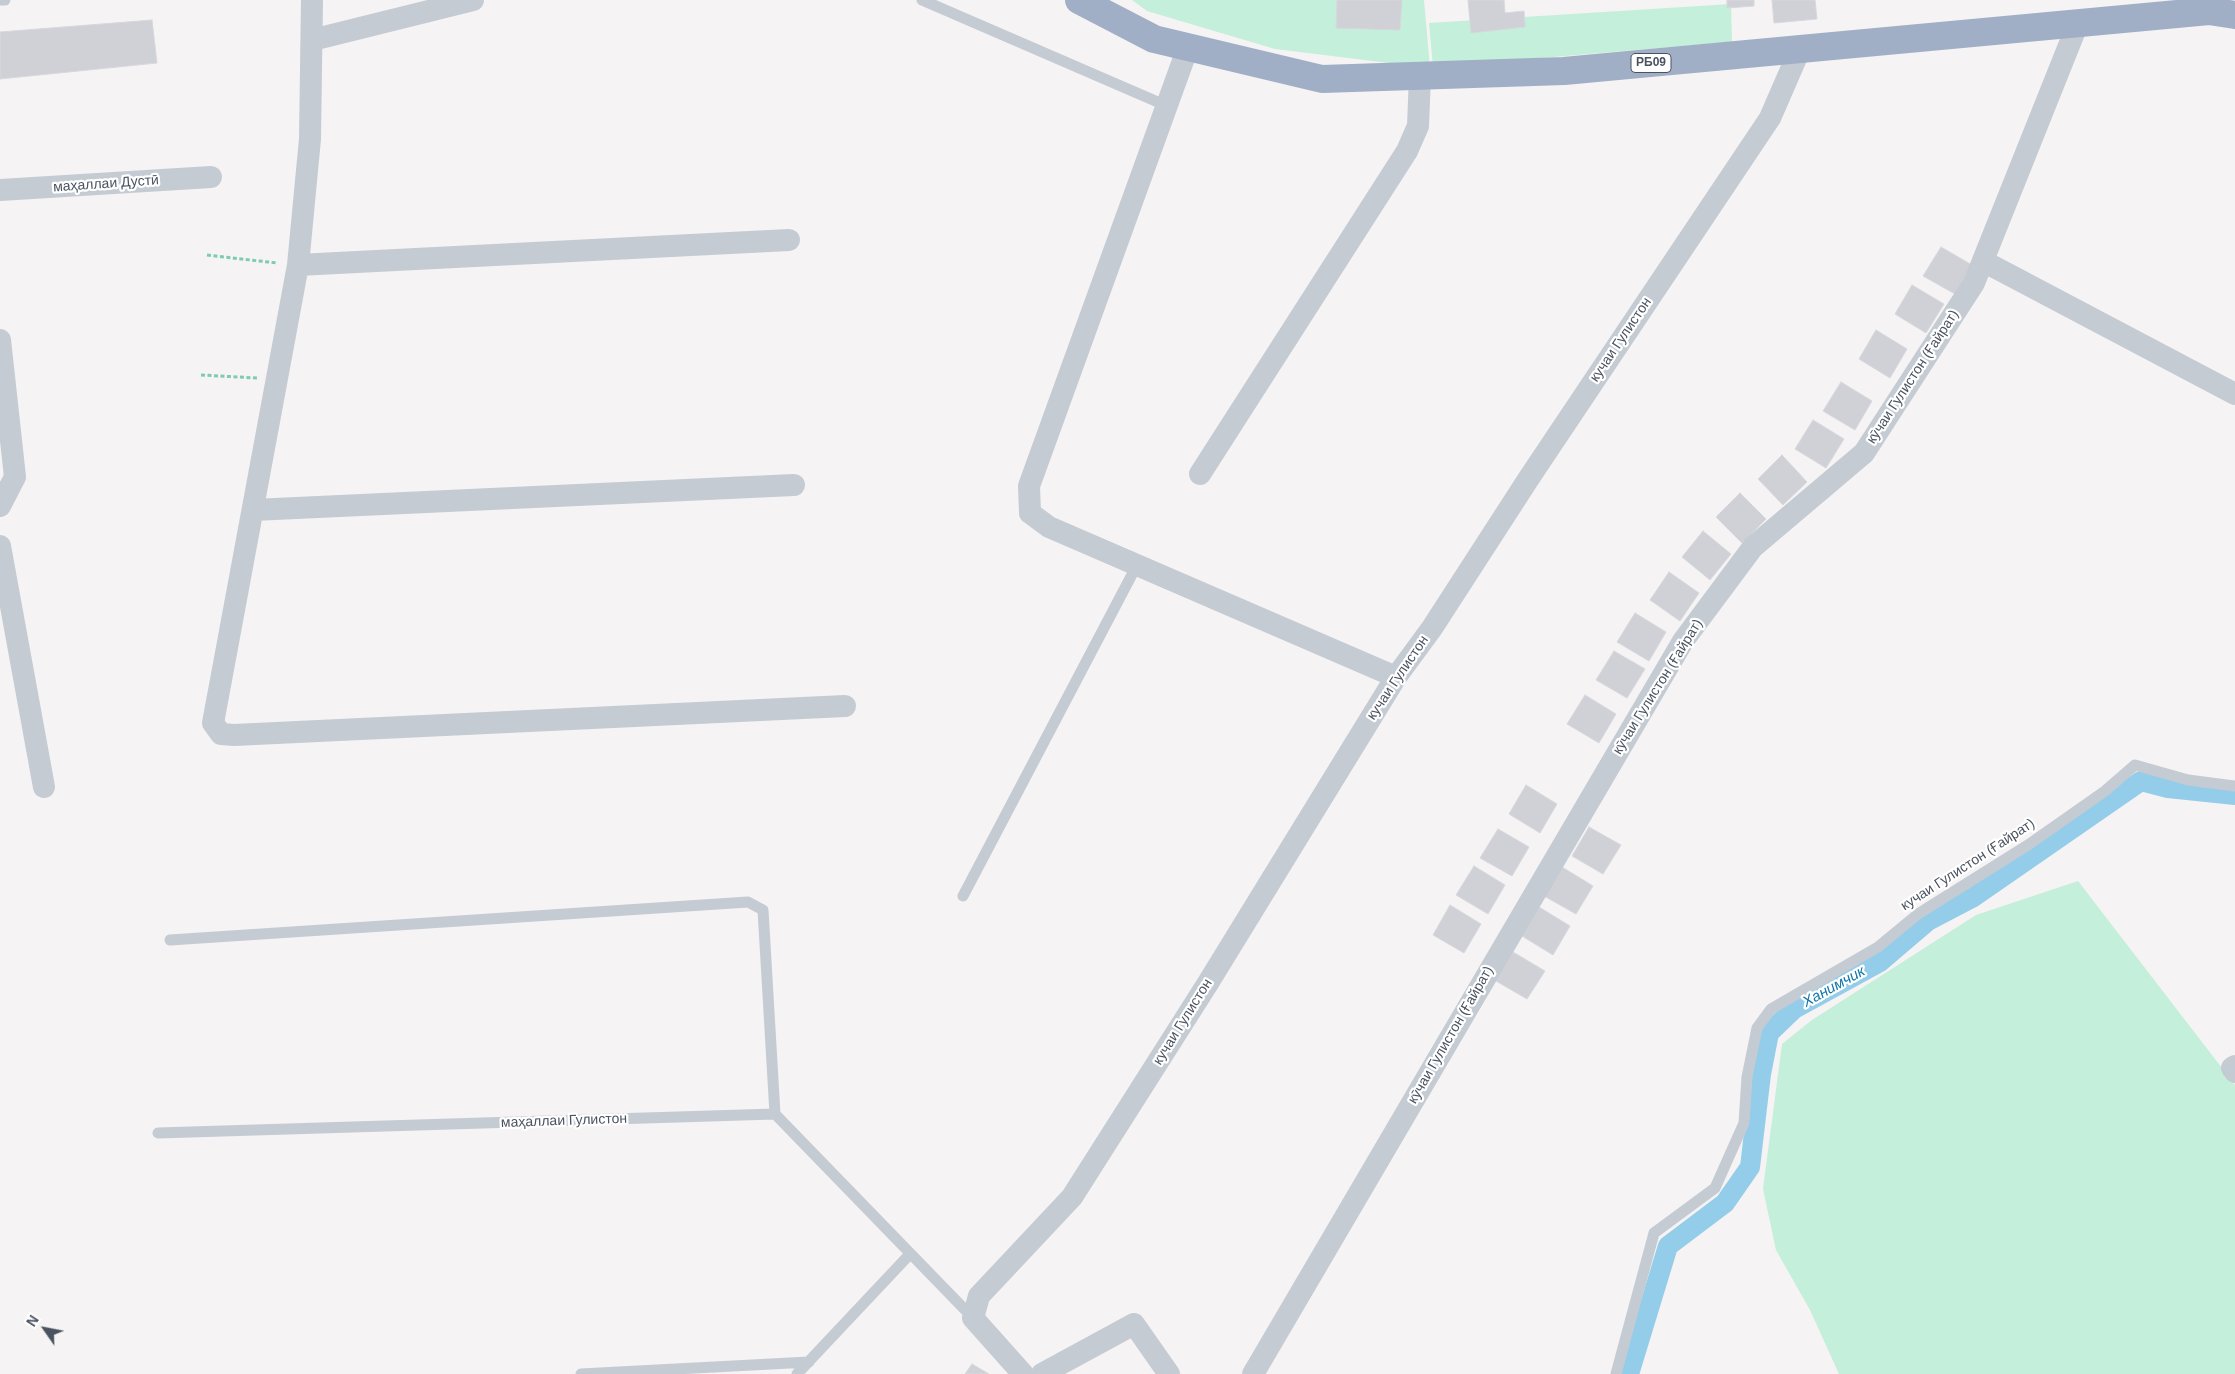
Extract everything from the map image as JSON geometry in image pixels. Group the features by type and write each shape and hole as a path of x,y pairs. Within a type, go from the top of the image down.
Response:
{"highway":[{"name":"РБ09","path":"1079,0 1154,39 1322,79 1564,71 2209,11 2235,15"}],"street":[{"path":"312,0 310,139 298,265 213,723 221,734 234,735 845,706"},
{"path":"312,40 473,0"},
{"name":"кӯчаи Гулистон (Ғайрат)","path":"1253,1374 1683,641 1753,547 1864,453 1974,283 2078,23"},
{"path":"1188,47 1029,486 1030,513 1049,527 1396,677"},
{"name":"кучаи Гулистон","path":"973,1318 979,1296 1072,1197 1208,983 1396,677 1432,628 1529,478 1770,118 1800,49"},
{"path":"1200,474 1407,151 1418,126 1420,76"},
{"name":"маҳаллаи Дустӣ","path":"0,190 212,177"},
{"path":"298,265 790,240"},
{"path":"1983,261 2235,394"},
{"path":"0,340 15,477 0,506"},
{"path":"254,510 794,485"},
{"path":"0,546 44,787"},
{"path":"2235,1066 2232,1068 2235,1072"},
{"path":"973,1318 1023,1374"},
{"path":"1042,1374 1134,1324 1169,1374"}],"lane":[{"path":"0,0 5,0"},
{"path":"922,0 1167,106"},
{"path":"963,896 1137,565"},
{"name":"кучаи Гулистон (Ғайрат)","path":"1616,1374 1654,1233 1715,1188 1744,1122 1747,1077 1756,1028 1771,1009 1878,947 1918,914 2028,846 2105,791 2135,765 2188,780 2235,786"},
{"path":"170,940 748,902 763,910 775,1114 973,1318"},
{"name":"маҳаллаи Гулистон","path":"158,1133 775,1114"},
{"path":"798,1374 910,1254"},
{"path":"581,1374 809,1362"}],"path":[{"path":"208,255 298,265"},
{"path":"201,375 278,379"}],"green space":[{"path":"1132,0 1424,0 1430,68 1275,49 1147,11"},
{"path":"1731,4 1732,42 1433,67 1429,23"},
{"path":"2078,881 2235,1085 2235,1374 1839,1374 1810,1310 1776,1250 1763,1189 1782,1044 1812,1020 1976,915"}],"building":[{"path":"1337,0 1402,0 1400,30 1336,28"},
{"path":"1468,0 1504,0 1505,13 1524,11 1525,27 1471,33"},
{"path":"1727,0 1754,0 1754,6 1727,8"},
{"path":"1772,0 1815,0 1817,19 1774,23"},
{"path":"152,20 157,63 0,79 0,32"},
{"path":"1941,247 1972,265 1955,294 1923,276"},
{"path":"1912,285 1944,304 1926,333 1895,314"},
{"path":"1876,330 1907,349 1890,378 1859,359"},
{"path":"1841,382 1872,401 1855,430 1823,411"},
{"path":"1813,420 1844,439 1826,468 1795,449"},
{"path":"1782,455 1807,482 1783,505 1758,479"},
{"path":"1740,493 1766,519 1742,543 1716,517"},
{"path":"1703,531 1731,554 1710,580 1682,557"},
{"path":"1669,572 1699,593 1680,621 1650,600"},
{"path":"1635,613 1666,632 1649,661 1617,642"},
{"path":"1614,651 1645,669 1627,698 1596,680"},
{"path":"1585,695 1616,714 1599,743 1567,724"},
{"path":"1526,785 1557,804 1540,833 1509,814"},
{"path":"1589,827 1621,845 1603,874 1572,856"},
{"path":"1498,829 1529,847 1512,876 1480,858"},
{"path":"1474,866 1505,885 1488,914 1456,895"},
{"path":"1562,867 1593,886 1576,914 1544,896"},
{"path":"1450,905 1481,924 1464,953 1433,935"},
{"path":"1539,907 1570,926 1553,955 1522,936"},
{"path":"1513,952 1545,971 1527,999 1496,981"},
{"path":"972,1364 989,1374 965,1374"}],"waterway":[{"name":"Ханимчик","path":"1629,1374 1668,1246 1725,1203 1750,1167 1761,1074 1769,1033 1794,1009 1880,962 1928,921 1972,898 2141,781 2168,788 2235,795"}]}
